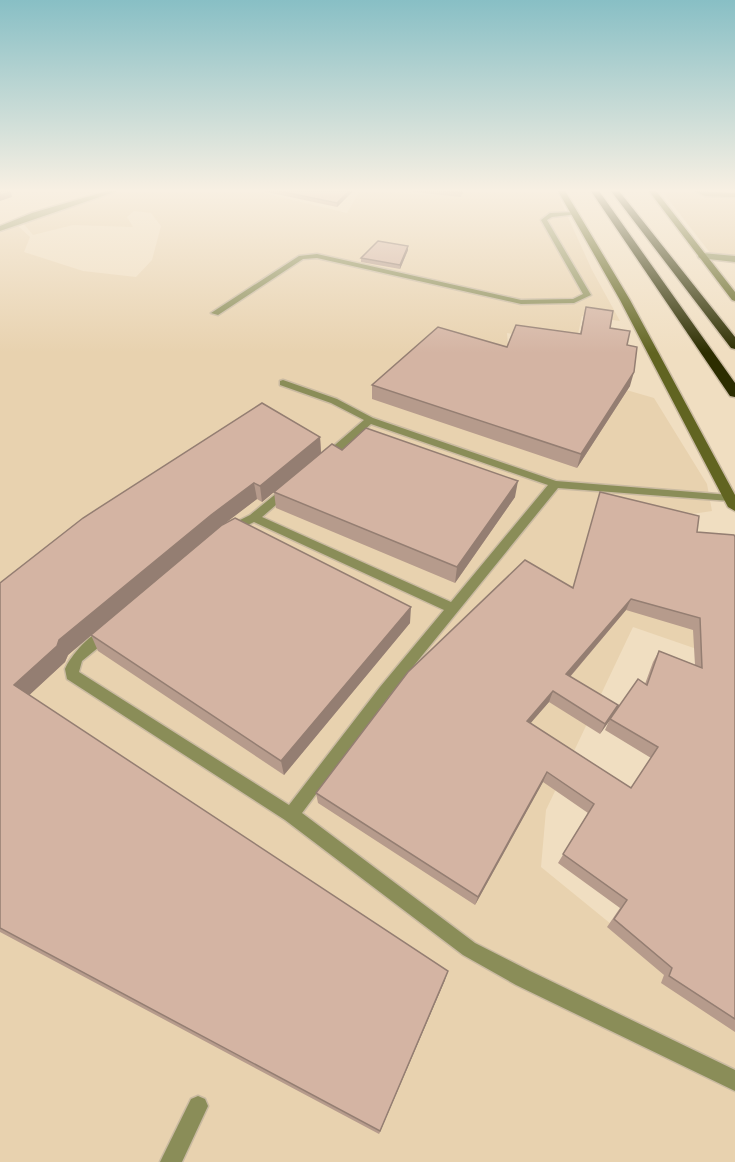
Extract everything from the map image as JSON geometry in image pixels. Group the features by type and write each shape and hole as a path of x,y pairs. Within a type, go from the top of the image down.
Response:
{"highway":[{"path":"633,245 735,393"},
{"path":"658,245 735,345"}],"street":[{"path":"593,245 625,300 733,503"},
{"path":"694,245 735,298"},
{"path":"702,256 735,258"}],"lane":[{"path":"215,313 301,257 317,256 521,302 573,301 586,295 558,245"},
{"path":"283,382 334,401 370,420 555,484 733,503"},
{"path":"317,465 370,420"},
{"path":"220,536 254,518 299,480"},
{"path":"291,815 385,691 555,484"},
{"path":"254,518 454,609"},
{"path":"117,624 74,661 70,670 72,675 291,815 469,949 523,978 735,1081"},
{"path":"171,1162 198,1106"}],"shaded area":[{"path":"0,245 27,245 24,252 83,271 136,277 152,260 156,245 581,245 620,321 582,316 576,343 507,333 509,356 654,398 707,484 712,511 685,515 717,656 633,627 546,810 541,867 735,1025 735,1162 0,1162"},
{"path":"704,245 735,245 735,256 711,254"}],"building":[{"path":"374,245 408,246 400,265 361,258"},
{"path":"586,307 613,311 610,328 630,331 627,345 637,347 634,372 581,454 372,385 438,327 507,347 516,325 581,334"},
{"path":"262,403 320,437 260,486 254,483 211,515 59,640 57,646 14,685 448,971 380,1131 0,928 0,583 83,518"},
{"path":"366,428 518,481 457,567 274,492 332,444 342,450"},
{"path":"600,492 699,516 697,532 734,535 735,537 735,1019 669,976 672,968 614,919 627,900 563,854 594,804 547,772 478,897 316,793 408,672 525,560 573,588","holes":["631,599 700,618 702,668 659,651 647,685 638,679 610,719 658,747 631,788 527,721 553,691 605,724 618,705 566,674"]},
{"path":"235,518 411,607 281,761 91,635 222,525"}]}
